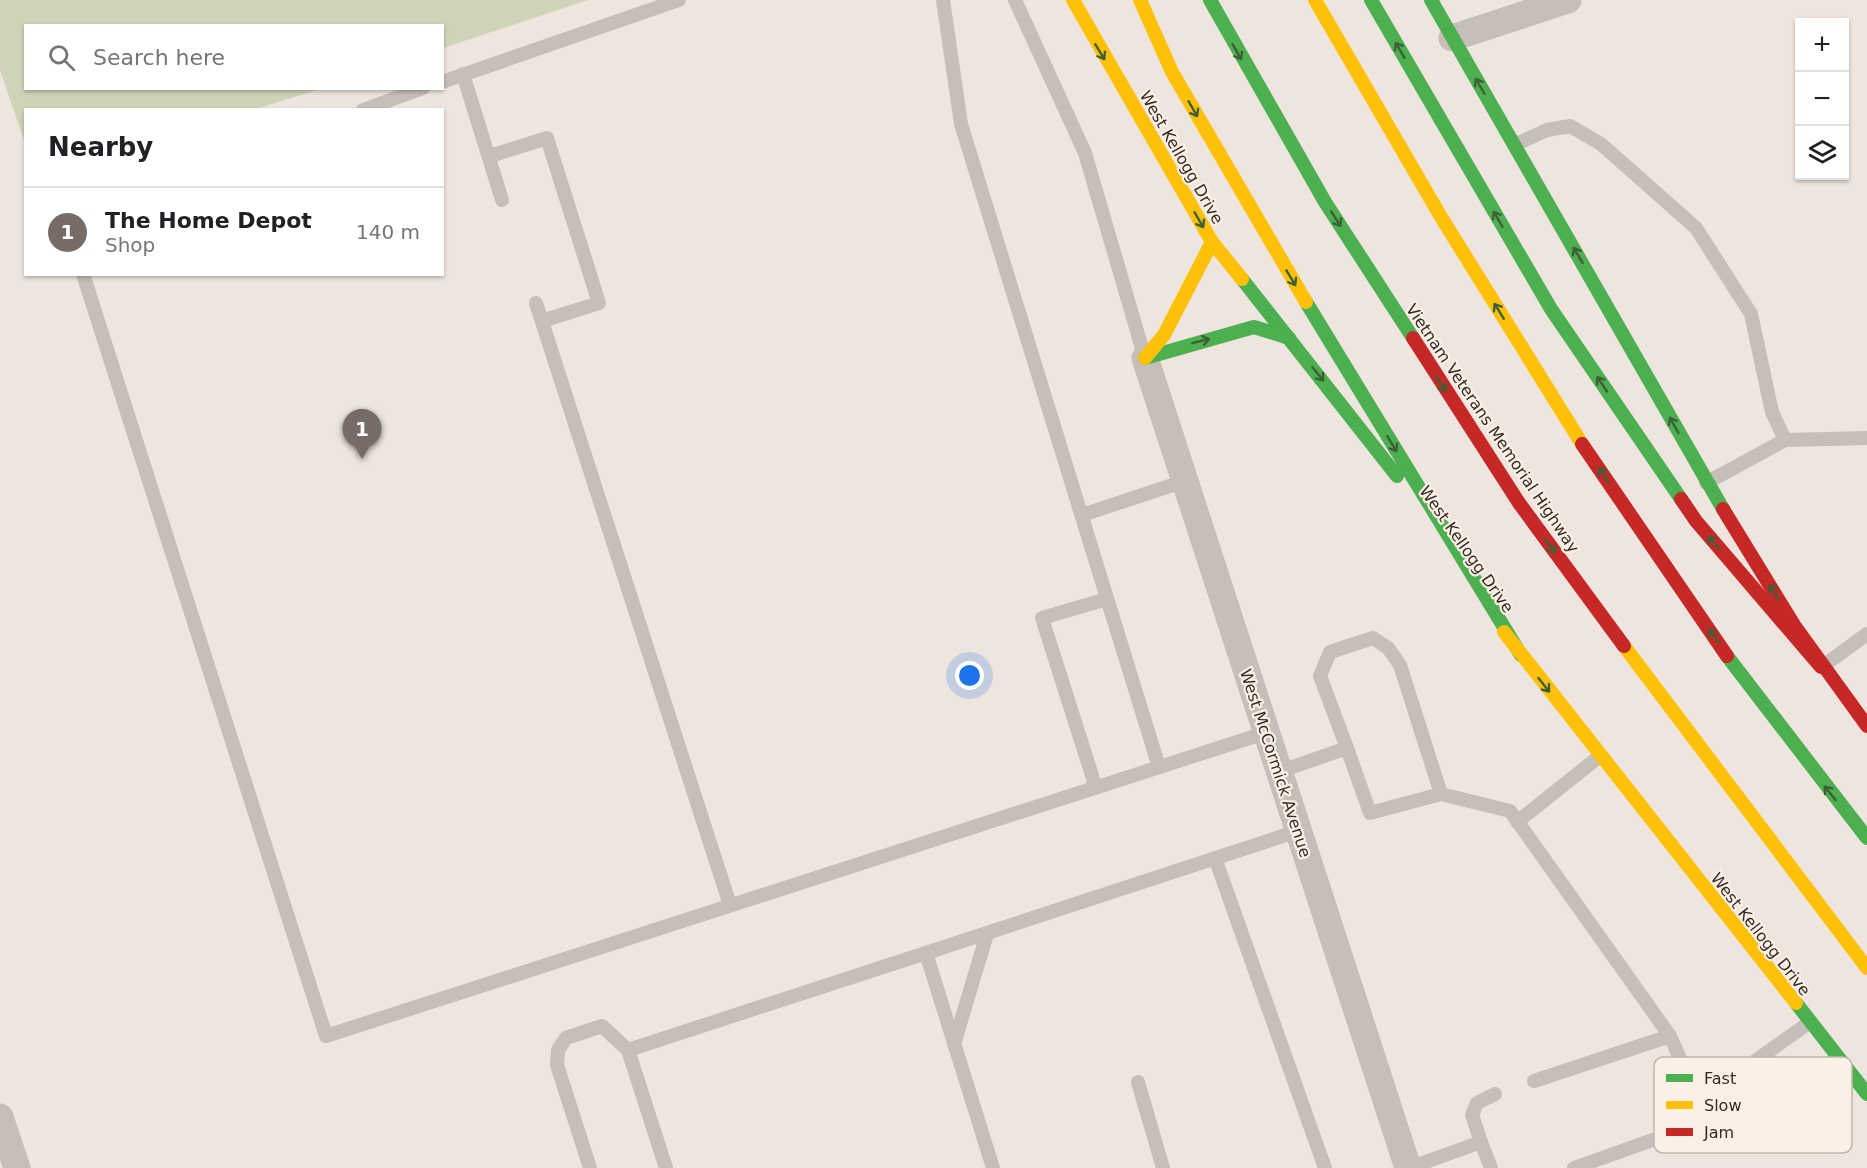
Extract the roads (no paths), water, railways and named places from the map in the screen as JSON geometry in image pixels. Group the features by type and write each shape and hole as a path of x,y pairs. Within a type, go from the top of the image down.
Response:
{"main road":[{"name":"West Kellogg Drive","path":"1073,0 1096,46 1212,242 1380,452 1521,655 1837,1057"},
{"path":"1140,0 1172,72 1271,243 1521,655"},
{"name":"Vietnam Veterans Memorial Highway","path":"1210,0 1325,202 1519,503 1688,735 1867,968"},
{"path":"1315,0 1454,240 1659,560 1804,761 1867,838"},
{"path":"1371,0 1551,309 1696,521 1821,667 1867,726"},
{"path":"1431,0 1706,483 1821,667"},
{"path":"1145,358 1164,335 1212,242"},
{"path":"1145,358 1254,327 1289,338"},
{"name":"West Kellogg Drive","path":"1852,1075 1867,1094"}],"street":[{"path":"1452,38 1520,8 1568,0"},
{"name":"West McCormick Avenue","path":"1145,358 1408,1168"},
{"path":"0,1117 17,1168"}],"lane":[{"path":"444,81 679,0"},
{"path":"943,0 961,124 1159,767"},
{"path":"1015,0 1085,153 1145,358"},
{"path":"463,74 502,200"},
{"path":"368,108 418,90"},
{"path":"1514,145 1547,130 1570,126 1601,144 1696,228 1751,314 1772,412 1785,440"},
{"path":"490,156 547,138 599,303 542,321"},
{"path":"84,276 326,1036 1265,733"},
{"path":"536,303 730,905"},
{"path":"1706,483 1785,440 1867,438"},
{"path":"1082,515 1185,481"},
{"path":"1096,788 1042,618 1107,599"},
{"path":"1821,667 1867,634"},
{"path":"1441,794 1400,665 1388,648 1373,638 1330,652 1323,663 1320,676 1370,813 1441,794 1510,811 1670,1036 1679,1057"},
{"path":"1278,772 1347,748"},
{"path":"1517,822 1600,756"},
{"path":"628,1050 1298,831"},
{"path":"1215,858 1325,1168"},
{"path":"954,1044 987,934"},
{"path":"926,953 993,1168"},
{"path":"1760,1057 1809,1022"},
{"path":"591,1168 557,1065 558,1050 566,1038 602,1026 628,1050 666,1168"},
{"path":"1534,1081 1670,1036"},
{"path":"1138,1082 1164,1168"},
{"path":"1491,1168 1472,1115 1477,1103 1495,1094"},
{"path":"1574,1168 1654,1139"},
{"path":"1408,1168 1481,1142"}],"place":[{"name":"The Home Depot","path":"362,459"}]}
